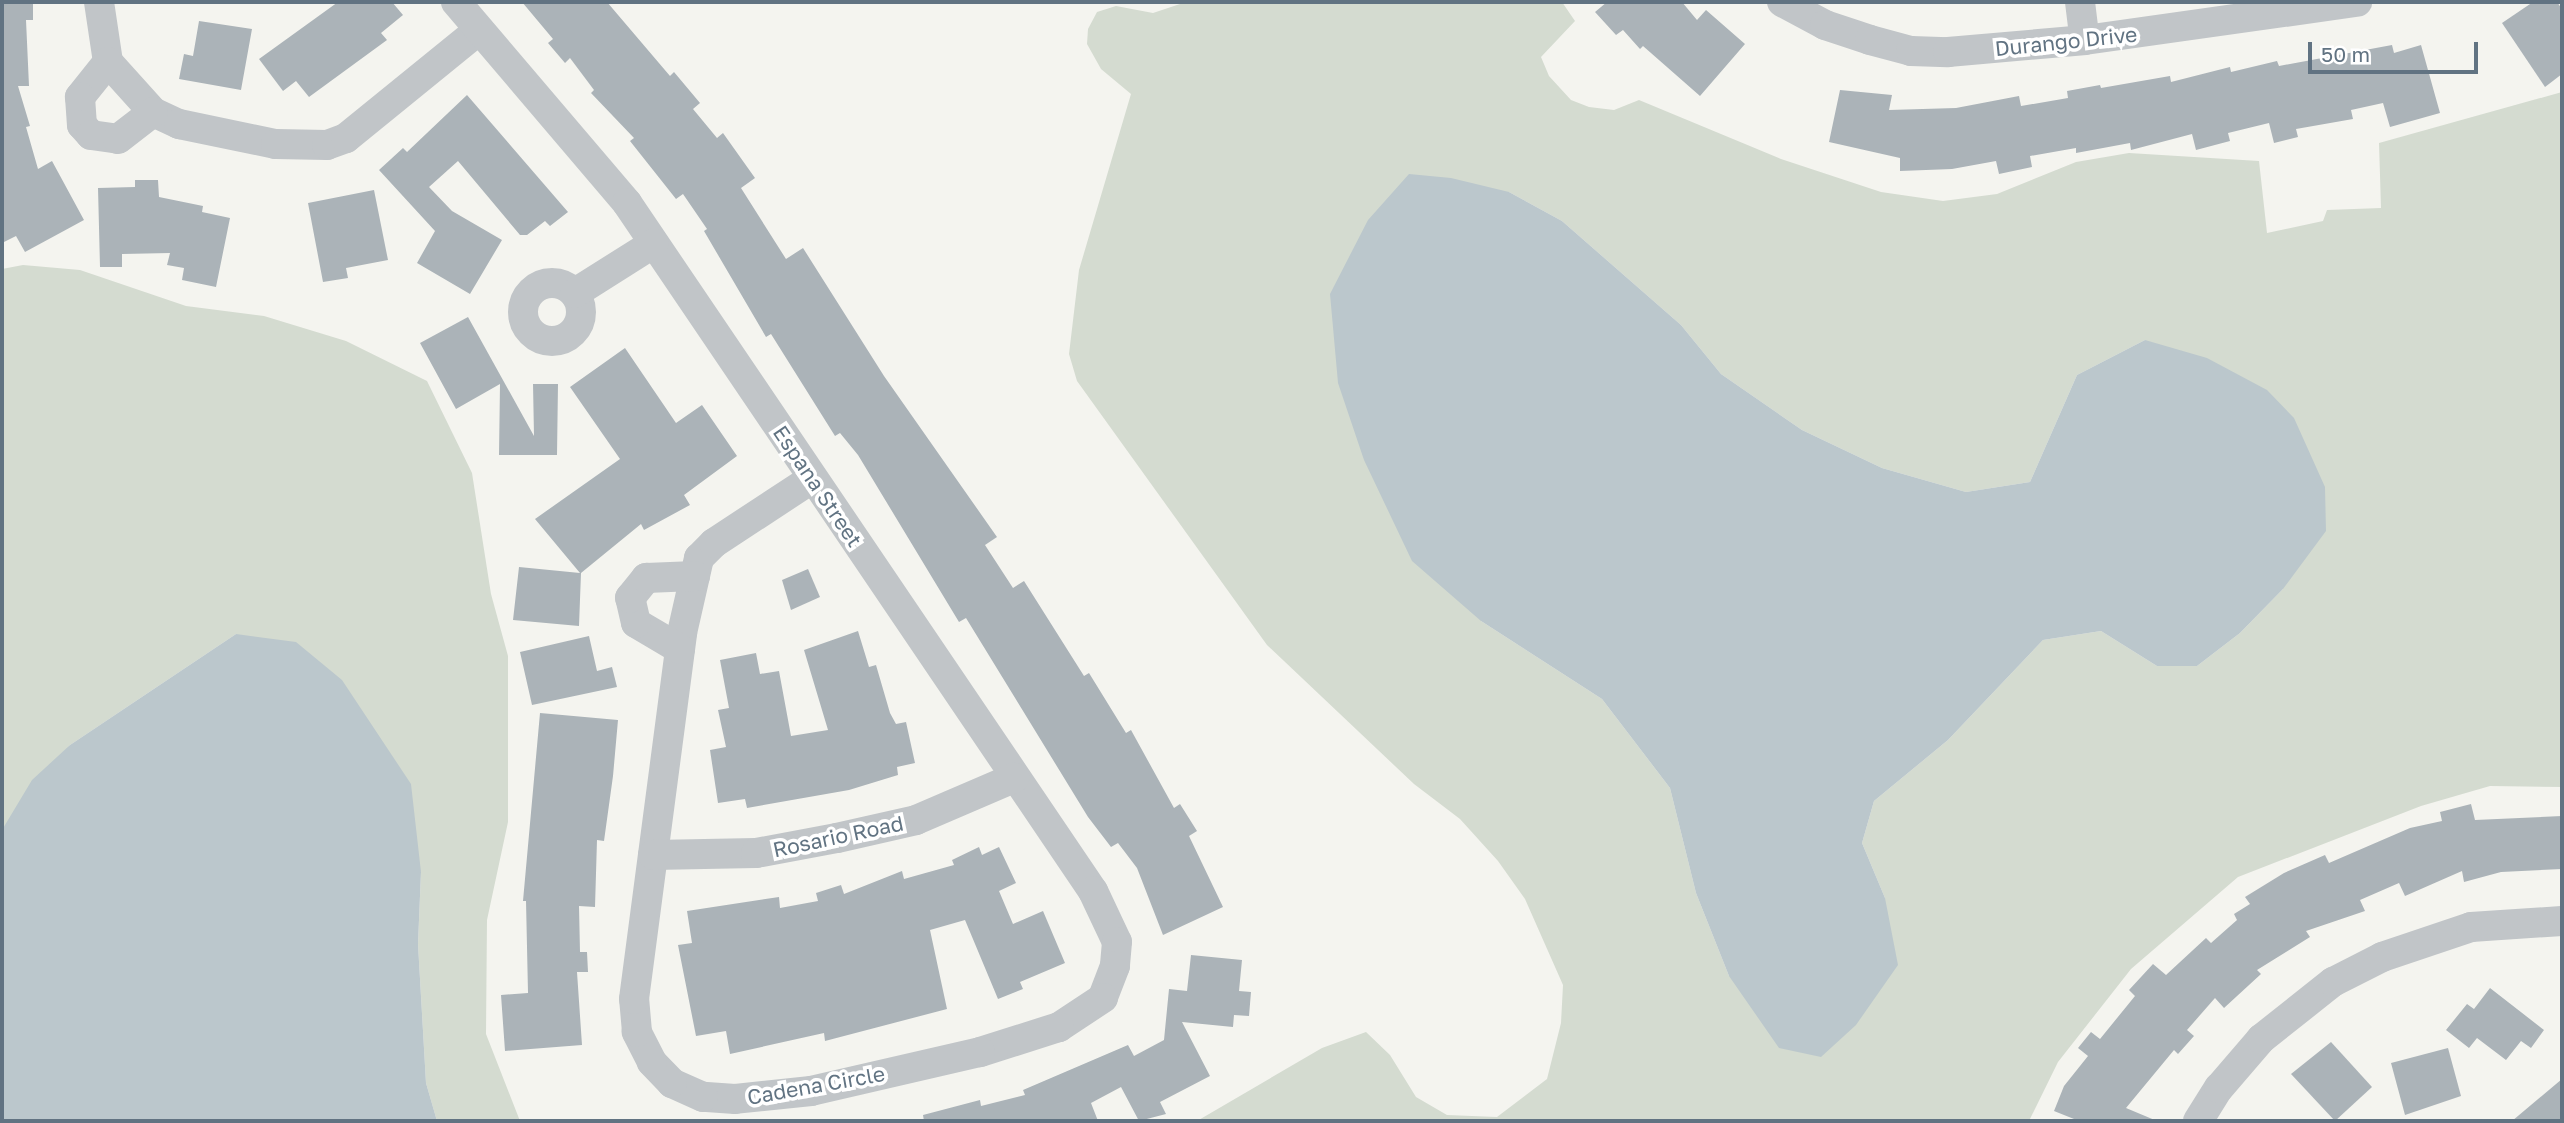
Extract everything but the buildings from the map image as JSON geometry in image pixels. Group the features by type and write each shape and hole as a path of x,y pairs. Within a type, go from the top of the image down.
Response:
{"street":[{"path":"99,2 108,62 153,112 179,124 276,144 327,145 346,138 479,30"},
{"name":"Espana Street","path":"456,2 627,202 1110,922 1117,942 1115,966 1103,998"},
{"name":"Durango Drive","path":"1782,2 1814,10 1911,51 2016,48 2357,2"},
{"path":"2080,2 2085,40"},
{"path":"108,62 80,97 82,125 98,137 118,139 153,112"},
{"path":"575,293 654,243"},
{"name":"Cadena Circle","path":"813,478 714,543 699,558 680,649 634,999 637,1032 652,1062 672,1083 703,1097 735,1099 811,1091 981,1052 1059,1027 1103,998"},
{"path":"680,649 636,623 630,598 646,578 695,576"},
{"name":"Rosario Road","path":"653,855 756,853 837,838 916,820 1014,778"},
{"path":"2198,1121 2219,1088 2262,1040 2333,982 2392,952 2471,927 2562,921"}],"shaded area":[{"path":"1186,2 1562,2 1575,21 1541,57 1549,76 1571,100 1589,107 1614,110 1639,100 1781,159 1881,192 1943,201 1997,194 2076,162 2129,153 2259,161 2267,233 2323,221 2327,210 2381,208 2379,143 2562,92 2562,787 2490,786 2421,806 2238,877 2131,969 2058,1062 2029,1121 1197,1121 1322,1048 1366,1032 1390,1055 1416,1097 1447,1115 1497,1117 1547,1079 1561,1023 1563,985 1525,899 1498,861 1460,819 1414,784 1267,645 1077,381 1069,354 1079,270 1131,94 1101,69 1087,44 1088,29 1097,12 1116,6 1153,13","holes":["1509,192 1562,221 1681,325 1721,374 1802,430 1882,468 1966,492 2030,482 2077,375 2145,340 2283,589 2240,633 2197,666 2157,666 2101,631 2043,640 1948,740 1874,801 1862,843 1885,898 1729,976 1696,893 1670,788 1602,699 1481,621"]},
{"path":"1409,174 1451,178 1509,192 1562,221 1681,325 1721,374 1802,430 1882,468 1966,492 2030,482 2077,375 2145,340 2207,358 2267,390 2294,418 2325,487 2326,531 2283,589 2240,633 2197,666 2157,666 2101,631 2043,640 1948,740 1874,801 1862,843 1885,898 1898,965 1856,1025 1821,1057 1779,1048 1729,976 1696,893 1670,788 1602,699 1481,621 1412,561 1364,460 1338,383 1330,294 1368,220"},
{"path":"23,265 80,270 186,306 264,316 346,341 427,381 472,473 491,594 508,656 508,822 487,920 486,1034 520,1121 437,1121 426,1083 418,944 421,872 236,634 70,745 2,830 2,269"},
{"path":"236,634 296,642 342,680 411,784 421,872 418,944 426,1083 437,1121 2,1121 2,830 32,780 70,745"}]}
